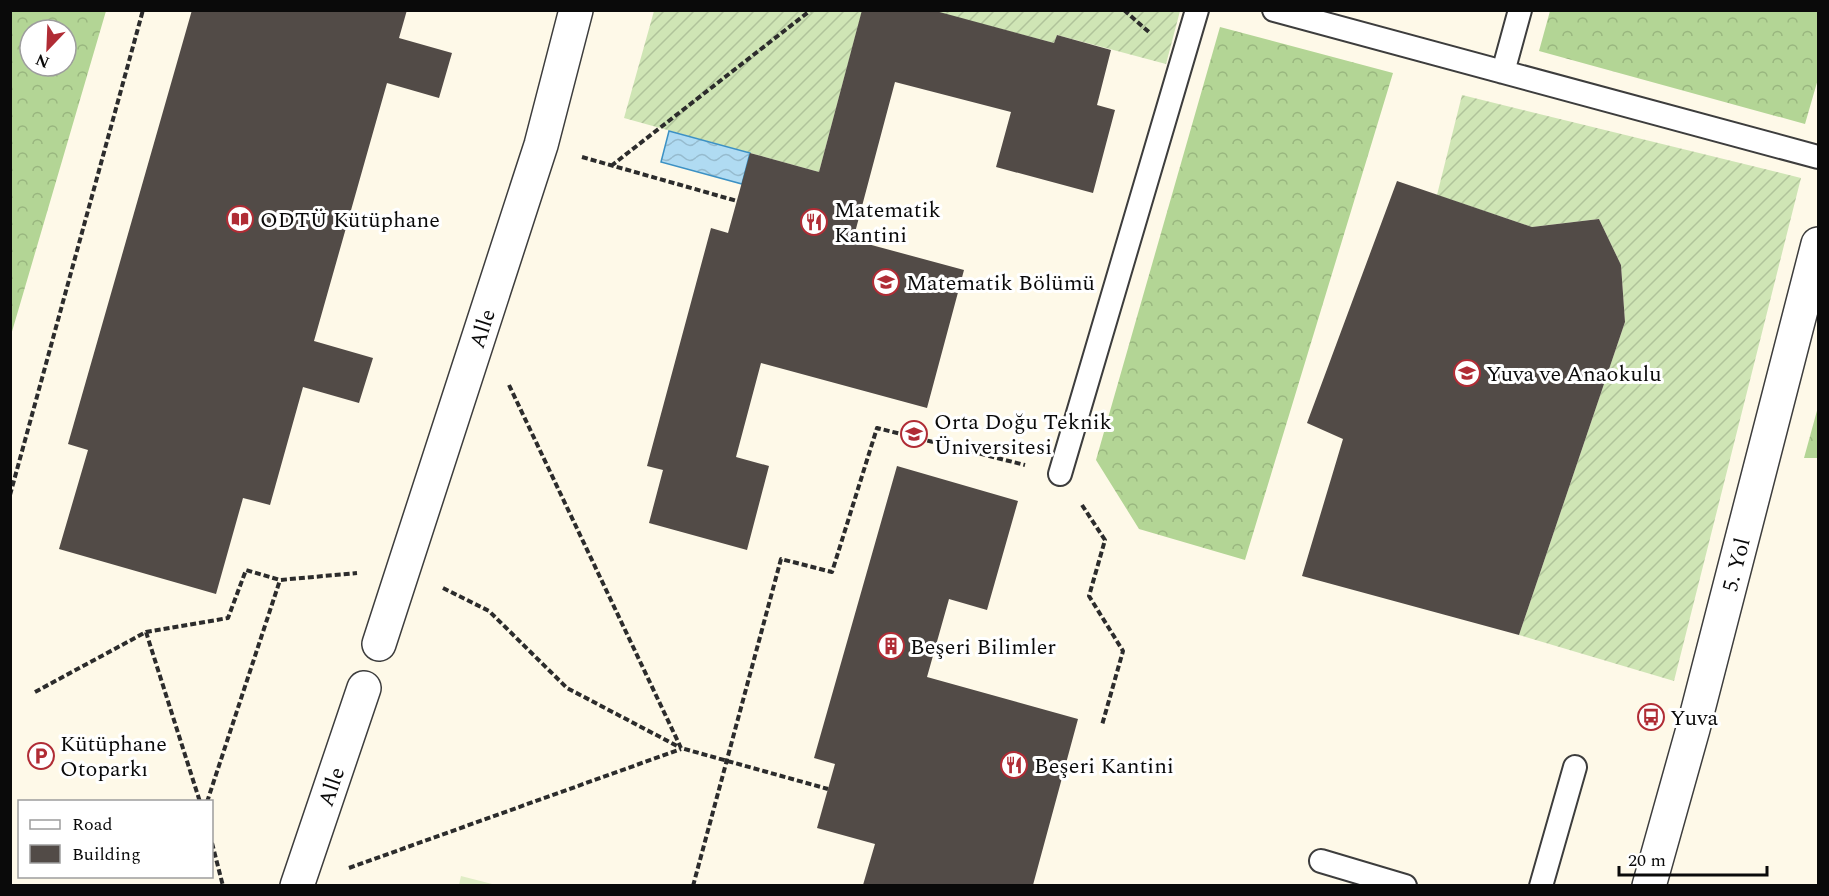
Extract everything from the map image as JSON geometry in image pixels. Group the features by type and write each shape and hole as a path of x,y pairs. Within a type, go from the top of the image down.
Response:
{"street":[{"name":"Alle","path":"379,644 541,145 576,10"},
{"name":"5. Yol","path":"1649,885 1693,729 1818,244"},
{"name":"Alle","path":"297,885 364,688"}],"lane":[{"path":"1060,474 1197,10"},
{"path":"1274,10 1818,157"},
{"path":"1503,72 1520,10"},
{"path":"1541,885 1575,767"},
{"path":"1321,861 1405,885"}],"path":[{"path":"10,495 143,10"},
{"path":"611,166 812,10"},
{"path":"541,145 737,201"},
{"path":"482,328 681,748"},
{"path":"693,885 781,559 832,572 877,428 1060,474"},
{"path":"1102,725 1124,651 1089,596 1105,540"},
{"path":"35,692 146,632 228,618 246,570 280,580 405,568 489,611 567,688 681,748 828,789"},
{"path":"207,800 280,580"},
{"path":"146,632 200,800"},
{"path":"345,869 681,748"},
{"path":"213,847 223,885"}],"green space":[{"path":"10,11 106,11 11,335"},
{"path":"654,11 862,11 819,172 624,118"},
{"path":"932,11 1180,11 1166,64 1057,35 1054,43"},
{"path":"1550,11 1818,11 1818,79 1805,124 1539,51"},
{"path":"1220,27 1393,73 1245,560 1139,529 1096,460"},
{"path":"1462,95 1801,178 1674,681 1519,635 1625,322 1621,265 1599,219 1532,227 1437,195"},
{"path":"1818,407 1818,458 1804,458"},
{"path":"461,876 496,885 459,885"}],"water":[{"path":"669,131 750,153 742,184 661,162"}],"building":[{"name":"ODTÜ Kütüphane","path":"192,10 407,10 399,38 452,53 439,98 387,83 314,341 373,358 359,403 303,387 270,505 243,498 216,594 59,549 88,450 68,444"},
{"name":"Matematik Bölümü","path":"862,10 932,10 1054,43 1057,35 1111,50 1097,105 1115,110 1093,193 996,167 1011,112 895,82 853,240 964,270 927,408 761,363 736,457 769,466 747,550 649,523 663,470 647,466 711,228 728,233 750,153 819,172"},
{"name":"Yuva ve Anaokulu","path":"1397,181 1532,227 1599,219 1621,265 1625,322 1519,635 1302,576 1343,439 1307,423"},
{"name":"Beşeri Bilimler","path":"897,466 1018,501 987,610 949,599 927,677 1078,719 1033,885 863,885 875,844 817,828 835,764 814,758"}],"place":[{"name":"ODTÜ Kütüphane","path":"240,219"},
{"name":"Matematik Kantini","path":"814,222"},
{"name":"Matematik Bölümü","path":"886,282"},
{"name":"Yuva ve Anaokulu","path":"1467,373"},
{"name":"Orta Doğu Teknik Üniversitesi","path":"914,434"},
{"name":"Beşeri Bilimler","path":"891,646"},
{"name":"Yuva","path":"1651,717"},
{"name":"Kütüphane Otoparkı","path":"41,756"},
{"name":"Beşeri Kantini","path":"1014,765"}]}
